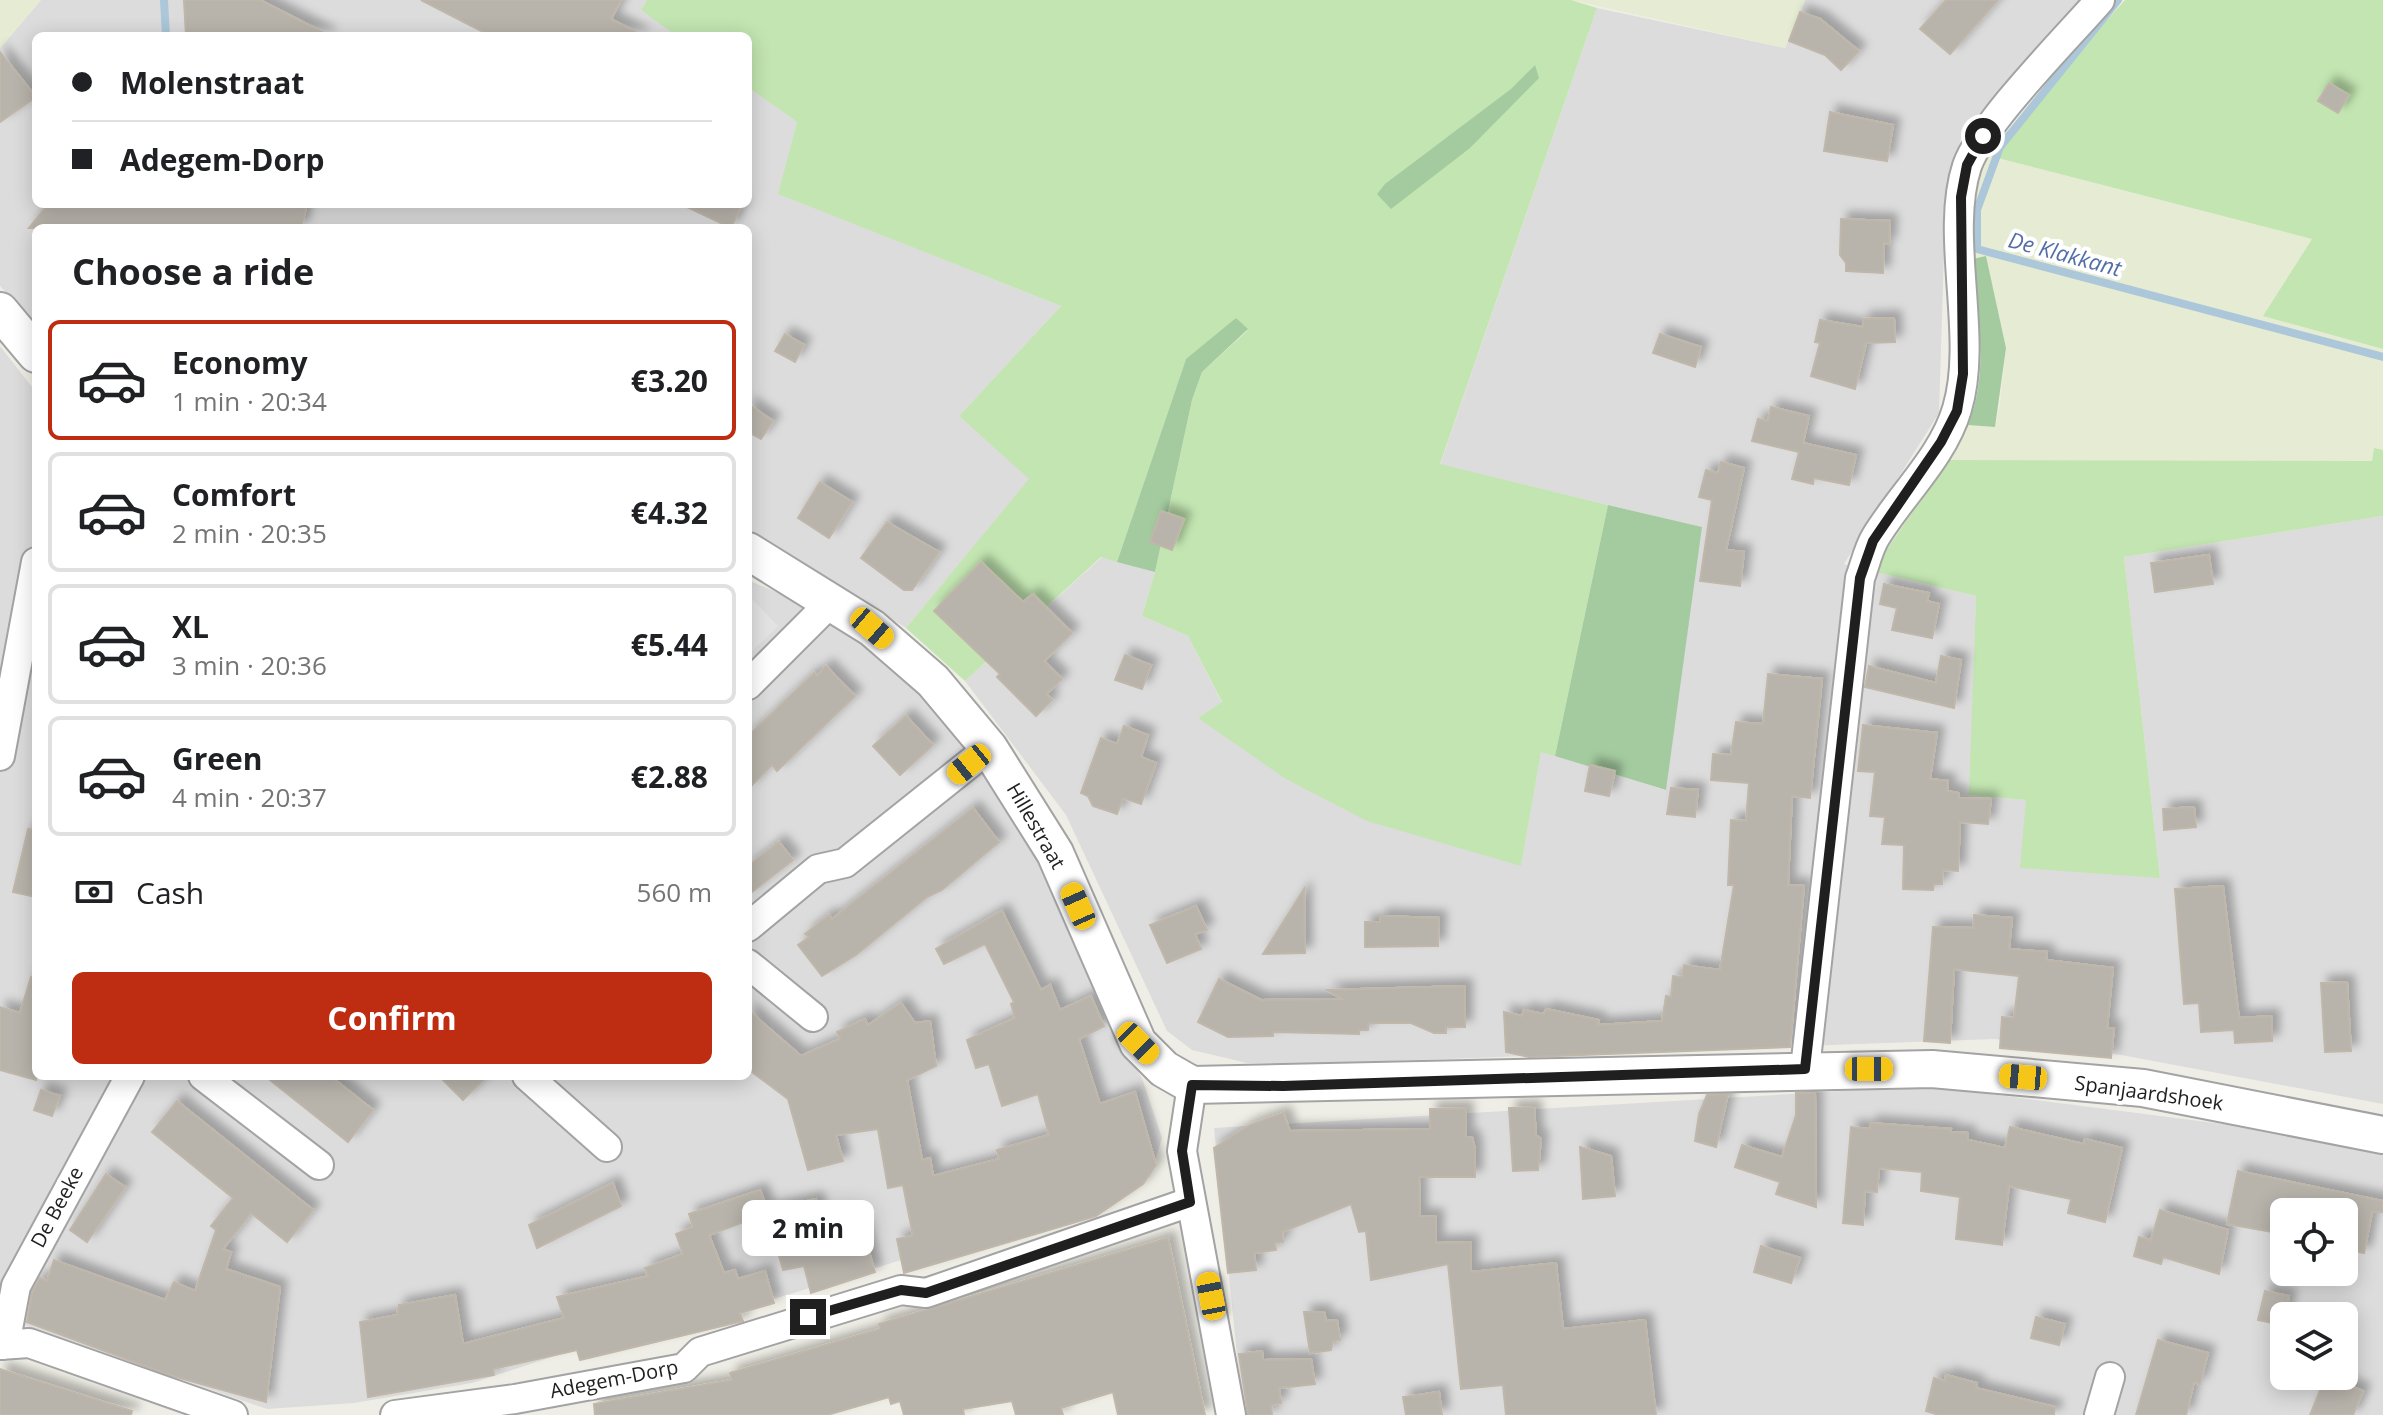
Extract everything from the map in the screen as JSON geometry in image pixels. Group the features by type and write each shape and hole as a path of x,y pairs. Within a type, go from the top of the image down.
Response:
{"street":[{"path":"1805,1069 1860,578 1873,541 1941,442 1957,411 1963,374 1961,197 1967,165 1983,136 2100,0"},
{"path":"0,311 32,349"},
{"name":"Hillestraat","path":"752,553 872,628 933,681 989,748 1055,853 1138,1043 1164,1069 1192,1085"},
{"path":"0,756 32,584"},
{"path":"752,681 832,601"},
{"path":"752,924 818,869 845,863 989,748"},
{"path":"752,967 813,1017"},
{"name":"Spanjaardshoek","path":"1192,1085 1283,1086 1805,1069 1932,1069 2143,1088 2383,1135"},
{"name":"De Beeke","path":"2,1345 16,1286 128,1080"},
{"path":"208,1080 319,1165"},
{"path":"532,1080 607,1147"},
{"path":"1192,1085 1182,1151 1231,1415"},
{"name":"Adegem-Dorp","path":"395,1415 515,1407 684,1368 700,1352 901,1290 926,1293 1190,1202"},
{"path":"2,1345 29,1343 233,1415"},
{"path":"2099,1415 2110,1377"}],"shaded area":[{"path":"41,0 647,0 641,10 674,32 32,32 32,208 752,208 752,89 797,122 779,194 1061,306 959,416 1030,479 906,628 792,555 752,537 752,224 32,224 32,320 0,286 0,48"},
{"path":"1805,0 2080,0 1963,132 1946,189 1939,413 1844,564 1976,596 1970,795 2026,800 2160,878 2124,557 2383,516 2383,1104 2121,1055 1995,1039 1337,1063 1247,1063 1192,1050 1167,1031 1066,815 965,681 1102,557 1155,572 1142,616 1188,636 1222,703 1198,718 1521,865 1541,751 1665,790 1701,527 1440,465 1597,8 1785,48"},
{"path":"0,346 32,387 32,1080 752,1080 752,582 841,620 911,679 1027,821 1073,933 1143,1081 1162,1138 1150,1177 1087,1194 1019,1224 764,1302 592,1344 472,1383 354,1403 267,1409 15,1322 0,1321"},
{"path":"752,599 778,626 752,651"},
{"path":"1928,1086 2269,1130 2383,1153 2383,1415 1243,1415 1214,1128"}],"green space":[{"path":"0,0 41,0 0,48"},
{"path":"647,0 1571,0 1597,8 1440,464 1608,505 1555,756 1541,752 1521,866 1367,821 1286,779 1198,718 1222,702 1188,636 1142,616 1155,572 1192,400 1202,372 1248,330 1186,359 1117,562 1101,557 965,681 906,628 1029,479 959,416 1061,306 778,194 797,122 752,90 752,32 671,32 641,10"},
{"path":"1571,0 1805,0 1785,48"},
{"path":"2125,0 2383,0 2383,349 2263,316 2312,239 1986,155"},
{"path":"1535,65 1539,78 1470,148 1391,209 1377,194 1385,184 1511,89"},
{"path":"1986,155 2312,239 2263,316 2383,349 2383,450 2374,448 2372,461 1948,460 1968,425 1995,427 2000,403 2006,348 1986,257 1972,258 1972,207"},
{"path":"1986,256 2006,348 1995,427 1968,425 1975,405 1980,364 1972,259"},
{"path":"1236,318 1248,329 1202,372 1192,400 1155,572 1117,562 1186,359"},
{"path":"2374,448 2383,450 2383,516 2124,557 2160,878 2020,868 2026,800 1969,795 1976,596 1876,572 1883,555 1948,460 2372,461"},
{"path":"1608,505 1702,527 1666,790 1555,756"}],"building":[{"path":"184,0 260,0 322,32 186,32"},
{"path":"421,0 621,0 611,19 635,32 483,32"},
{"path":"1946,0 1998,0 1950,54 1920,29"},
{"path":"1800,12 1820,19 1859,51 1841,70 1825,55 1789,41"},
{"path":"0,52 32,92 32,100 0,122"},
{"path":"2329,83 2349,95 2338,113 2318,101"},
{"path":"1830,112 1893,125 1887,161 1824,151"},
{"path":"45,208 306,208 302,224 32,224"},
{"path":"689,208 740,208 733,224 723,224"},
{"path":"1841,219 1890,221 1889,244 1884,243 1883,273 1846,271 1846,263 1840,255"},
{"path":"1894,318 1895,342 1866,343 1855,389 1811,376 1820,343 1815,342 1820,320 1863,327 1863,319"},
{"path":"785,334 804,345 795,362 775,351"},
{"path":"1660,334 1701,347 1695,367 1653,353"},
{"path":"752,407 773,421 761,439 752,434"},
{"path":"1771,407 1809,416 1803,443 1856,455 1849,485 1814,478 1813,484 1792,479 1799,452 1752,441 1758,419 1768,421"},
{"path":"1721,462 1744,468 1726,550 1744,552 1740,586 1700,581 1712,500 1699,497 1706,470 1718,473"},
{"path":"820,482 852,502 829,538 798,518"},
{"path":"1161,511 1184,519 1172,550 1150,542"},
{"path":"887,522 939,552 912,590 904,590 861,558"},
{"path":"2209,555 2213,584 2155,592 2151,563"},
{"path":"981,562 1023,602 1033,594 1072,633 1044,661 1062,679 1046,694 1052,700 1036,716 997,677 1000,674 934,611"},
{"path":"1884,584 1929,593 1927,601 1939,604 1932,638 1892,630 1897,608 1880,604"},
{"path":"1125,655 1151,665 1142,689 1115,680"},
{"path":"1941,656 1961,660 1954,708 1865,687 1869,666 1936,683"},
{"path":"826,666 855,696 777,771 772,765 752,785 752,732 814,673 817,676"},
{"path":"1768,674 1822,679 1810,798 1792,796 1788,885 1804,886 1790,1047 1529,1057 1506,1052 1504,1012 1522,1016 1524,1010 1544,1014 1546,1009 1599,1020 1598,1025 1662,1021 1666,996 1671,997 1673,976 1682,977 1684,965 1720,970 1734,885 1728,885 1731,820 1746,821 1749,783 1711,780 1713,754 1731,755 1736,722 1763,724"},
{"path":"906,716 933,745 900,775 873,746"},
{"path":"1863,725 1937,733 1930,779 1948,781 1947,791 1959,793 1959,798 1991,799 1988,824 1960,822 1958,871 1943,870 1942,884 1934,884 1933,890 1903,889 1904,845 1882,844 1885,817 1870,816 1875,772 1858,771"},
{"path":"1124,726 1148,735 1141,757 1156,763 1141,804 1123,798 1117,814 1093,806 1088,796 1081,793 1101,738 1117,744"},
{"path":"1590,765 1615,771 1609,796 1585,791"},
{"path":"1671,788 1698,790 1695,817 1667,814"},
{"path":"2194,807 2196,827 2164,830 2163,809"},
{"path":"973,808 999,842 942,890 927,897 856,955 822,976 798,945 809,937 805,934 829,915 832,919"},
{"path":"28,829 32,830 32,896 13,892"},
{"path":"779,842 793,860 752,892 752,863"},
{"path":"2223,886 2239,1018 2272,1016 2272,1041 2235,1043 2234,1030 2201,1032 2199,1003 2184,1004 2175,889"},
{"path":"1304,889 1305,953 1263,954"},
{"path":"1196,906 1207,930 1195,934 1201,949 1167,963 1150,925"},
{"path":"1002,911 1041,990 1050,985 1060,1010 1091,996 1104,1026 1079,1039 1100,1104 1135,1092 1156,1165 1143,1184 1096,1216 904,1273 897,1239 913,1236 903,1185 888,1188 878,1129 836,1135 843,1161 808,1170 788,1099 752,1072 752,1013 801,1056 840,1039 837,1032 865,1019 868,1025 901,1003 915,1023 930,1021 936,1066 907,1080 922,1160 930,1158 933,1176 999,1159 997,1150 1049,1135 1038,1094 1002,1106 989,1064 976,1068 967,1040 1015,1018 1011,1004 1014,1002 985,944 944,964 936,949"},
{"path":"1974,915 2012,918 2009,949 2047,952 2046,960 2113,968 2107,1028 2114,1028 2111,1058 2000,1048 2002,1017 2014,1018 2019,976 1954,969 1950,1043 1924,1041 1933,927 1973,928"},
{"path":"1380,916 1439,918 1438,946 1365,947 1365,922 1380,922"},
{"path":"32,977 32,1079 0,1070 0,1007 20,1013"},
{"path":"1219,979 1261,1000 1342,999 1327,990 1465,986 1465,1027 1446,1027 1446,1033 1434,1033 1411,1023 1368,1023 1368,1030 1359,1030 1359,1034 1273,1032 1273,1036 1228,1037 1198,1022"},
{"path":"2347,982 2351,1051 2325,1052 2321,983"},
{"path":"270,1080 335,1080 373,1110 348,1142"},
{"path":"443,1080 483,1080 463,1100"},
{"path":"41,1090 60,1096 52,1116 34,1110"},
{"path":"1796,1093 1815,1093 1816,1207 1776,1194 1780,1182 1735,1167 1742,1145 1782,1157 1796,1115"},
{"path":"1728,1094 1716,1147 1695,1141 1699,1114 1707,1095"},
{"path":"177,1101 313,1210 287,1242 251,1213 223,1249 231,1252 226,1269 280,1287 266,1402 169,1375 27,1322 32,1292 40,1278 47,1281 54,1260 165,1300 174,1282 195,1291 216,1230 211,1226 233,1198 152,1132"},
{"path":"1534,1107 1536,1135 1541,1139 1538,1170 1513,1171 1509,1108"},
{"path":"1466,1108 1466,1137 1472,1137 1475,1149 1475,1177 1419,1177 1420,1216 1436,1216 1436,1243 1471,1242 1471,1272 1556,1263 1563,1329 1645,1320 1656,1415 1506,1415 1503,1385 1461,1389 1448,1264 1371,1280 1366,1231 1359,1232 1351,1204 1282,1232 1283,1242 1275,1243 1276,1250 1254,1253 1256,1270 1228,1273 1214,1148 1250,1125 1283,1113 1290,1131 1430,1129 1430,1109"},
{"path":"1870,1123 1951,1129 1950,1132 1968,1133 1968,1140 2005,1148 2010,1127 2084,1144 2085,1139 2122,1148 2105,1222 2068,1213 2071,1199 2009,1186 2002,1245 1956,1239 1960,1197 1921,1191 1922,1172 1879,1168 1877,1192 1865,1191 1863,1225 1843,1223 1851,1127 1870,1129"},
{"path":"1580,1147 1611,1156 1615,1196 1583,1199"},
{"path":"2238,1171 2383,1201 2383,1212 2372,1212 2364,1253 2358,1252 2358,1198 2270,1198 2270,1232 2227,1224"},
{"path":"106,1174 125,1187 87,1242 70,1230"},
{"path":"613,1183 621,1206 537,1248 529,1225"},
{"path":"760,1190 768,1210 816,1199 826,1236 862,1228 875,1272 811,1293 804,1266 783,1270 767,1213 709,1235 724,1273 735,1270 738,1279 765,1271 774,1303 740,1313 743,1321 580,1360 577,1350 493,1369 494,1375 368,1397 360,1322 397,1315 399,1305 455,1295 463,1344 564,1318 557,1297 648,1276 645,1268 683,1254 676,1234 693,1227 689,1214"},
{"path":"2160,1210 2228,1230 2219,1274 2163,1257 2161,1264 2134,1256 2139,1237 2151,1240"},
{"path":"1168,1238 1205,1415 1118,1415 1113,1392 1061,1408 1063,1415 1016,1415 1012,1401 963,1409 964,1415 904,1415 900,1401 891,1404 889,1397 827,1415 595,1415 594,1404 732,1380 730,1373 880,1329 879,1324"},
{"path":"1761,1246 1800,1258 1791,1283 1754,1272"},
{"path":"2265,1291 2289,1296 2288,1302 2270,1302 2270,1322 2258,1320"},
{"path":"1304,1312 1324,1312 1326,1321 1337,1320 1340,1340 1333,1341 1331,1350 1310,1353"},
{"path":"2036,1317 2065,1324 2059,1345 2031,1338"},
{"path":"2158,1340 2208,1353 2200,1384 2194,1382 2186,1415 2136,1415"},
{"path":"1262,1351 1263,1360 1311,1359 1315,1384 1279,1388 1281,1403 1271,1405 1272,1415 1248,1415 1239,1354"},
{"path":"0,1369 132,1411 131,1415 0,1415"},
{"path":"1946,1375 1977,1383 1976,1388 2055,1407 2054,1415 1939,1415 1926,1411 1934,1378 1945,1381"},
{"path":"2320,1390 2363,1391 2353,1415 2310,1415"},
{"path":"1439,1392 1442,1415 1406,1415 1403,1397"}],"waterway":[{"path":"164,0 166,32"},
{"name":"De Klakkant","path":"2118,0 2000,147 1977,210 1977,249 2383,357"}],"route":[{"path":"808,1317 901,1290 926,1293 1190,1202 1182,1151 1192,1085 1283,1086 1805,1069 1860,578 1873,541 1941,442 1957,411 1963,374 1961,197 1967,165 1983,136"}]}
